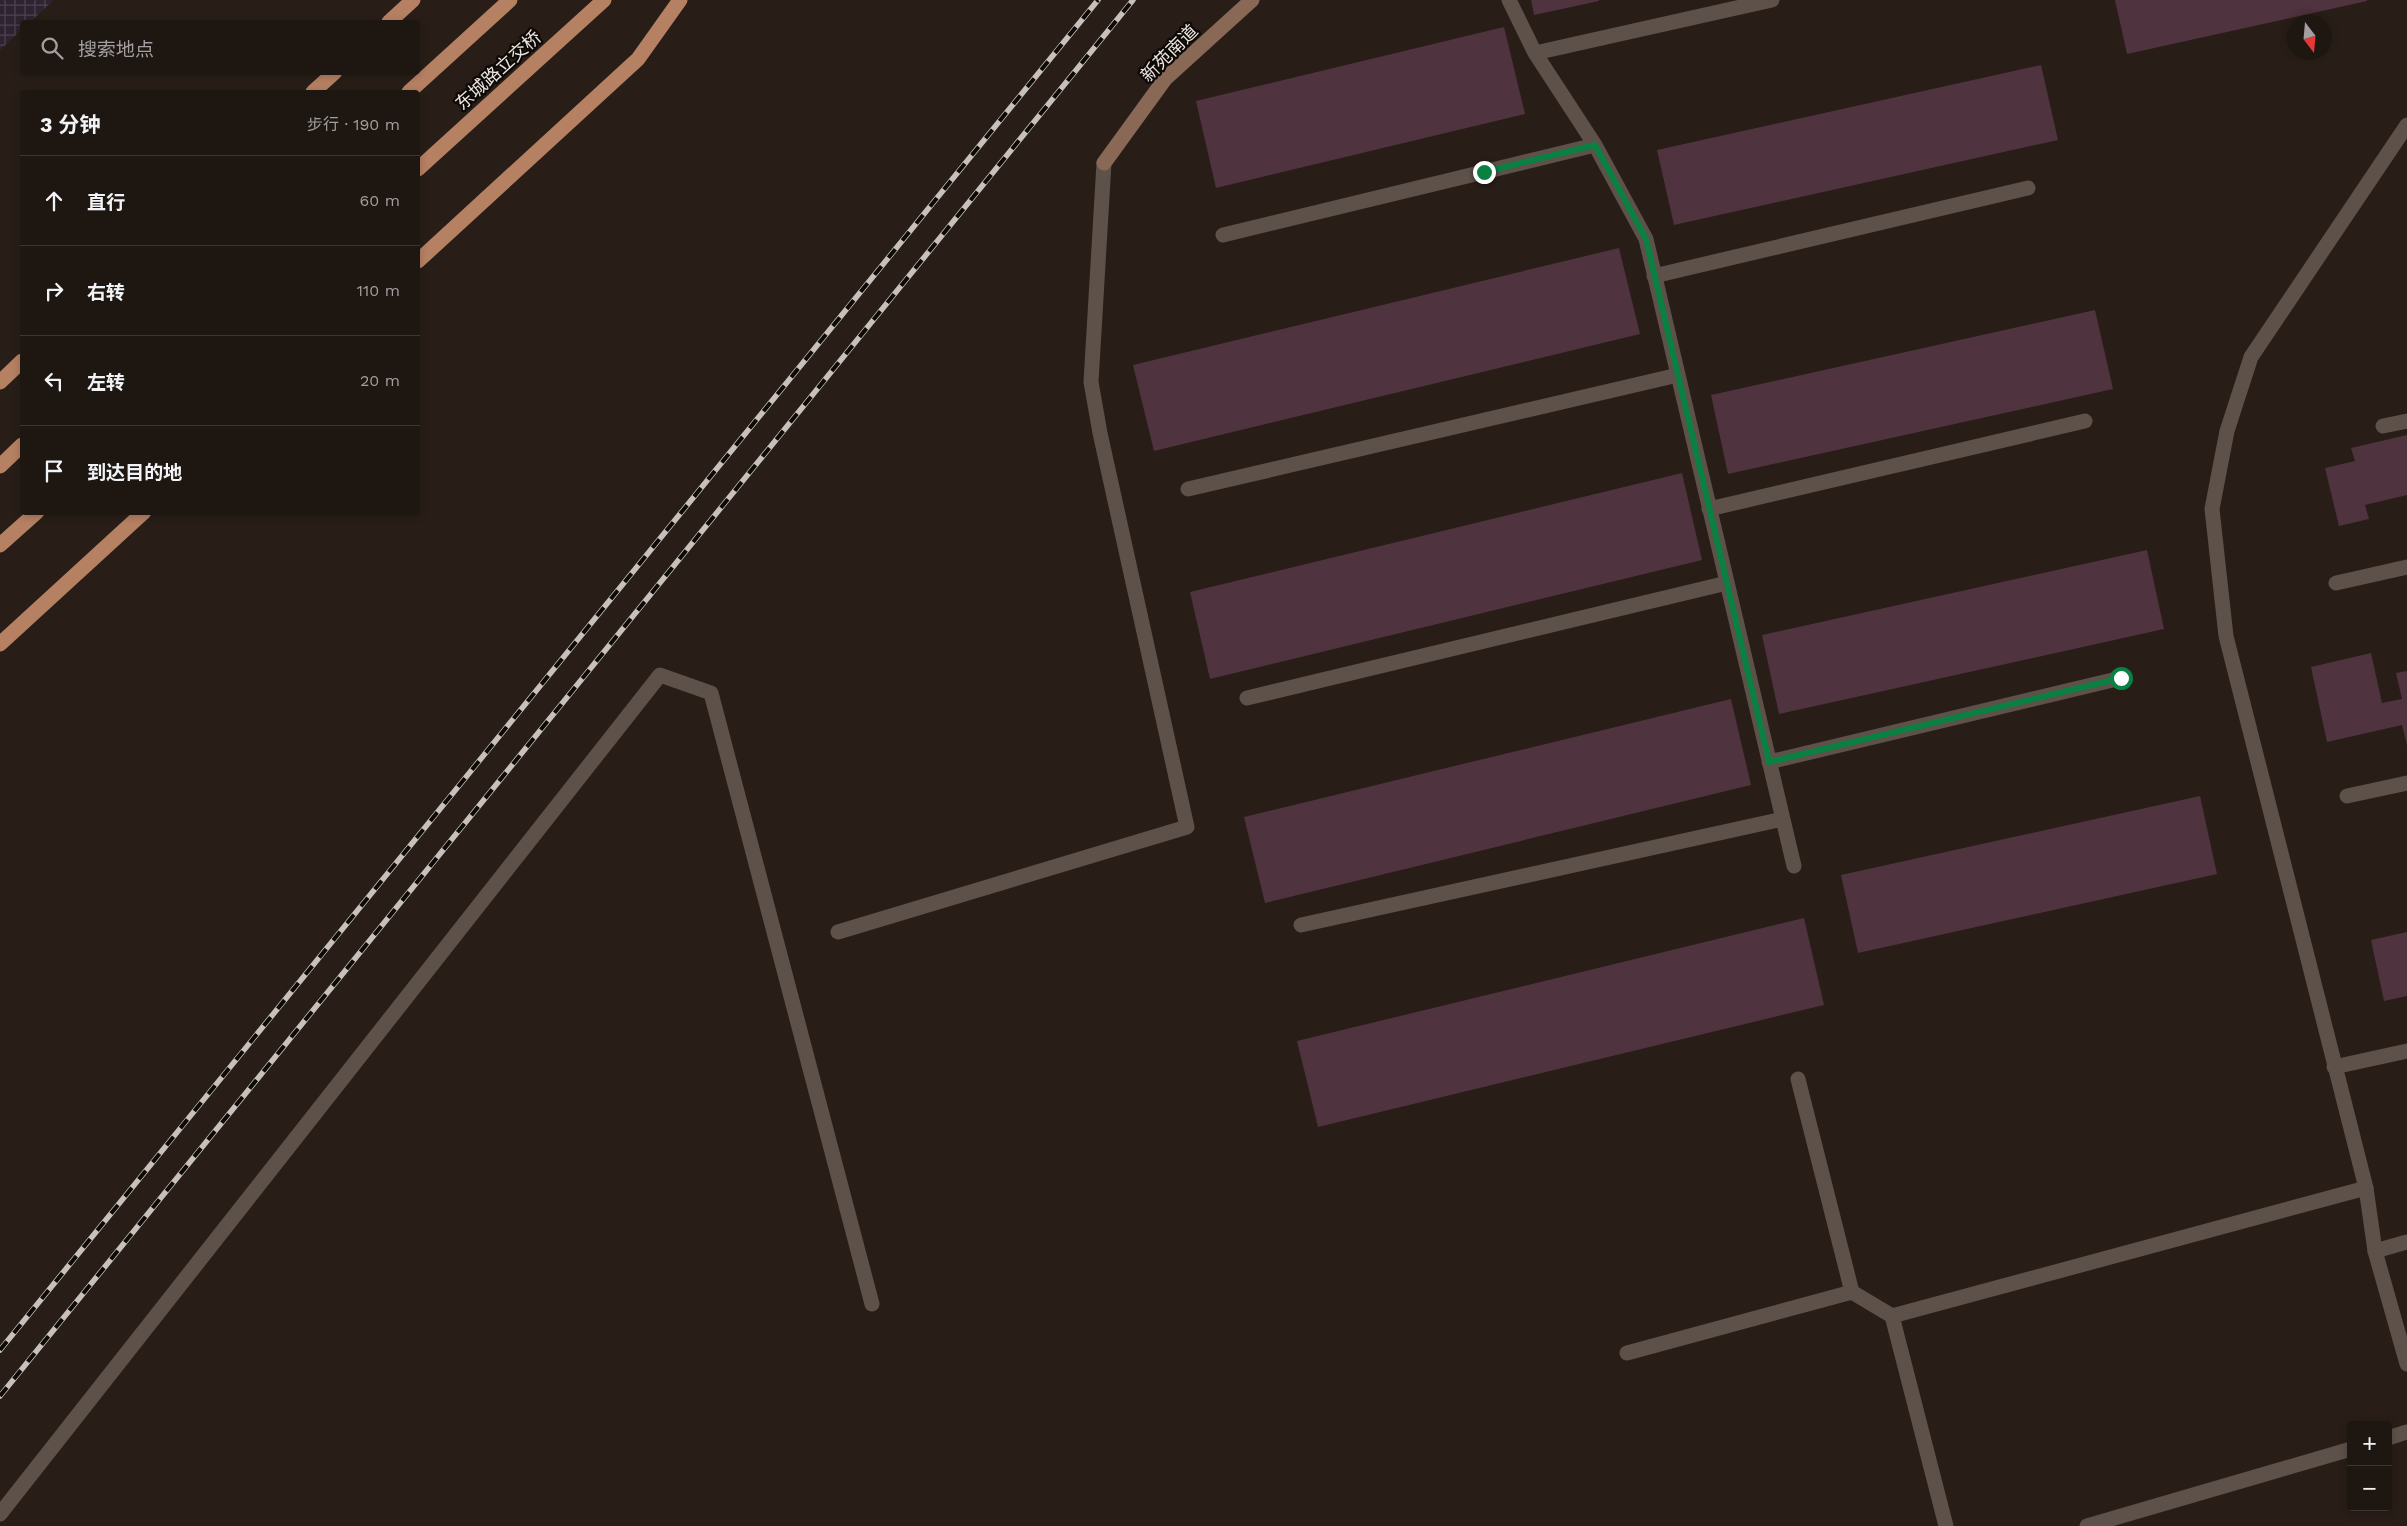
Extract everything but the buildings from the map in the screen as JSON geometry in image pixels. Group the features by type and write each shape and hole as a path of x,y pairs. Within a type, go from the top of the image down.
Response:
{"main road":[{"path":"391,20 413,0"},
{"path":"411,90 510,0"},
{"name":"东城路立交桥","path":"420,167 604,0"},
{"path":"420,259 638,59 680,0"},
{"path":"315,90 332,75"},
{"path":"0,382 20,363"},
{"path":"0,466 20,447"},
{"path":"0,546 33,515"},
{"path":"0,644 141,515"}],"street":[{"name":"新苑南道","path":"838,932 1188,828 1100,433 1091,382 1104,162 1165,79 1252,0"},
{"path":"1509,0 1535,53 1595,145 1646,239 1794,866"},
{"path":"1535,53 1772,0"},
{"path":"2407,125 2251,357 2227,431 2212,509 2226,636 2366,1188 2375,1251 2407,1364"},
{"path":"1223,235 1595,145"},
{"path":"1654,276 2028,188"},
{"path":"1188,490 1678,375"},
{"path":"1709,508 2084,421"},
{"path":"2383,426 2407,421"},
{"path":"2336,583 2407,567"},
{"path":"1247,698 1727,583"},
{"path":"0,1514 660,675 711,693 872,1304"},
{"path":"1769,762 2121,678"},
{"path":"2347,796 2407,783"},
{"path":"1301,925 1783,819"},
{"path":"2334,1067 2407,1051"},
{"path":"1798,1079 1852,1292 1892,1316 1946,1526"},
{"path":"1892,1316 2366,1188"},
{"path":"2375,1251 2407,1242"},
{"path":"1627,1353 1852,1292"},
{"path":"2392,1437 2407,1432"},
{"path":"2087,1526 2347,1450"}],"shaded area":[{"path":"0,0 54,0 32,20 20,20 20,31 0,50"}],"railway":[{"path":"0,1350 1098,0"},
{"path":"0,1396 1133,0"}],"route":[{"path":"1484,172 1595,145 1646,239 1769,762 2121,678"}]}
